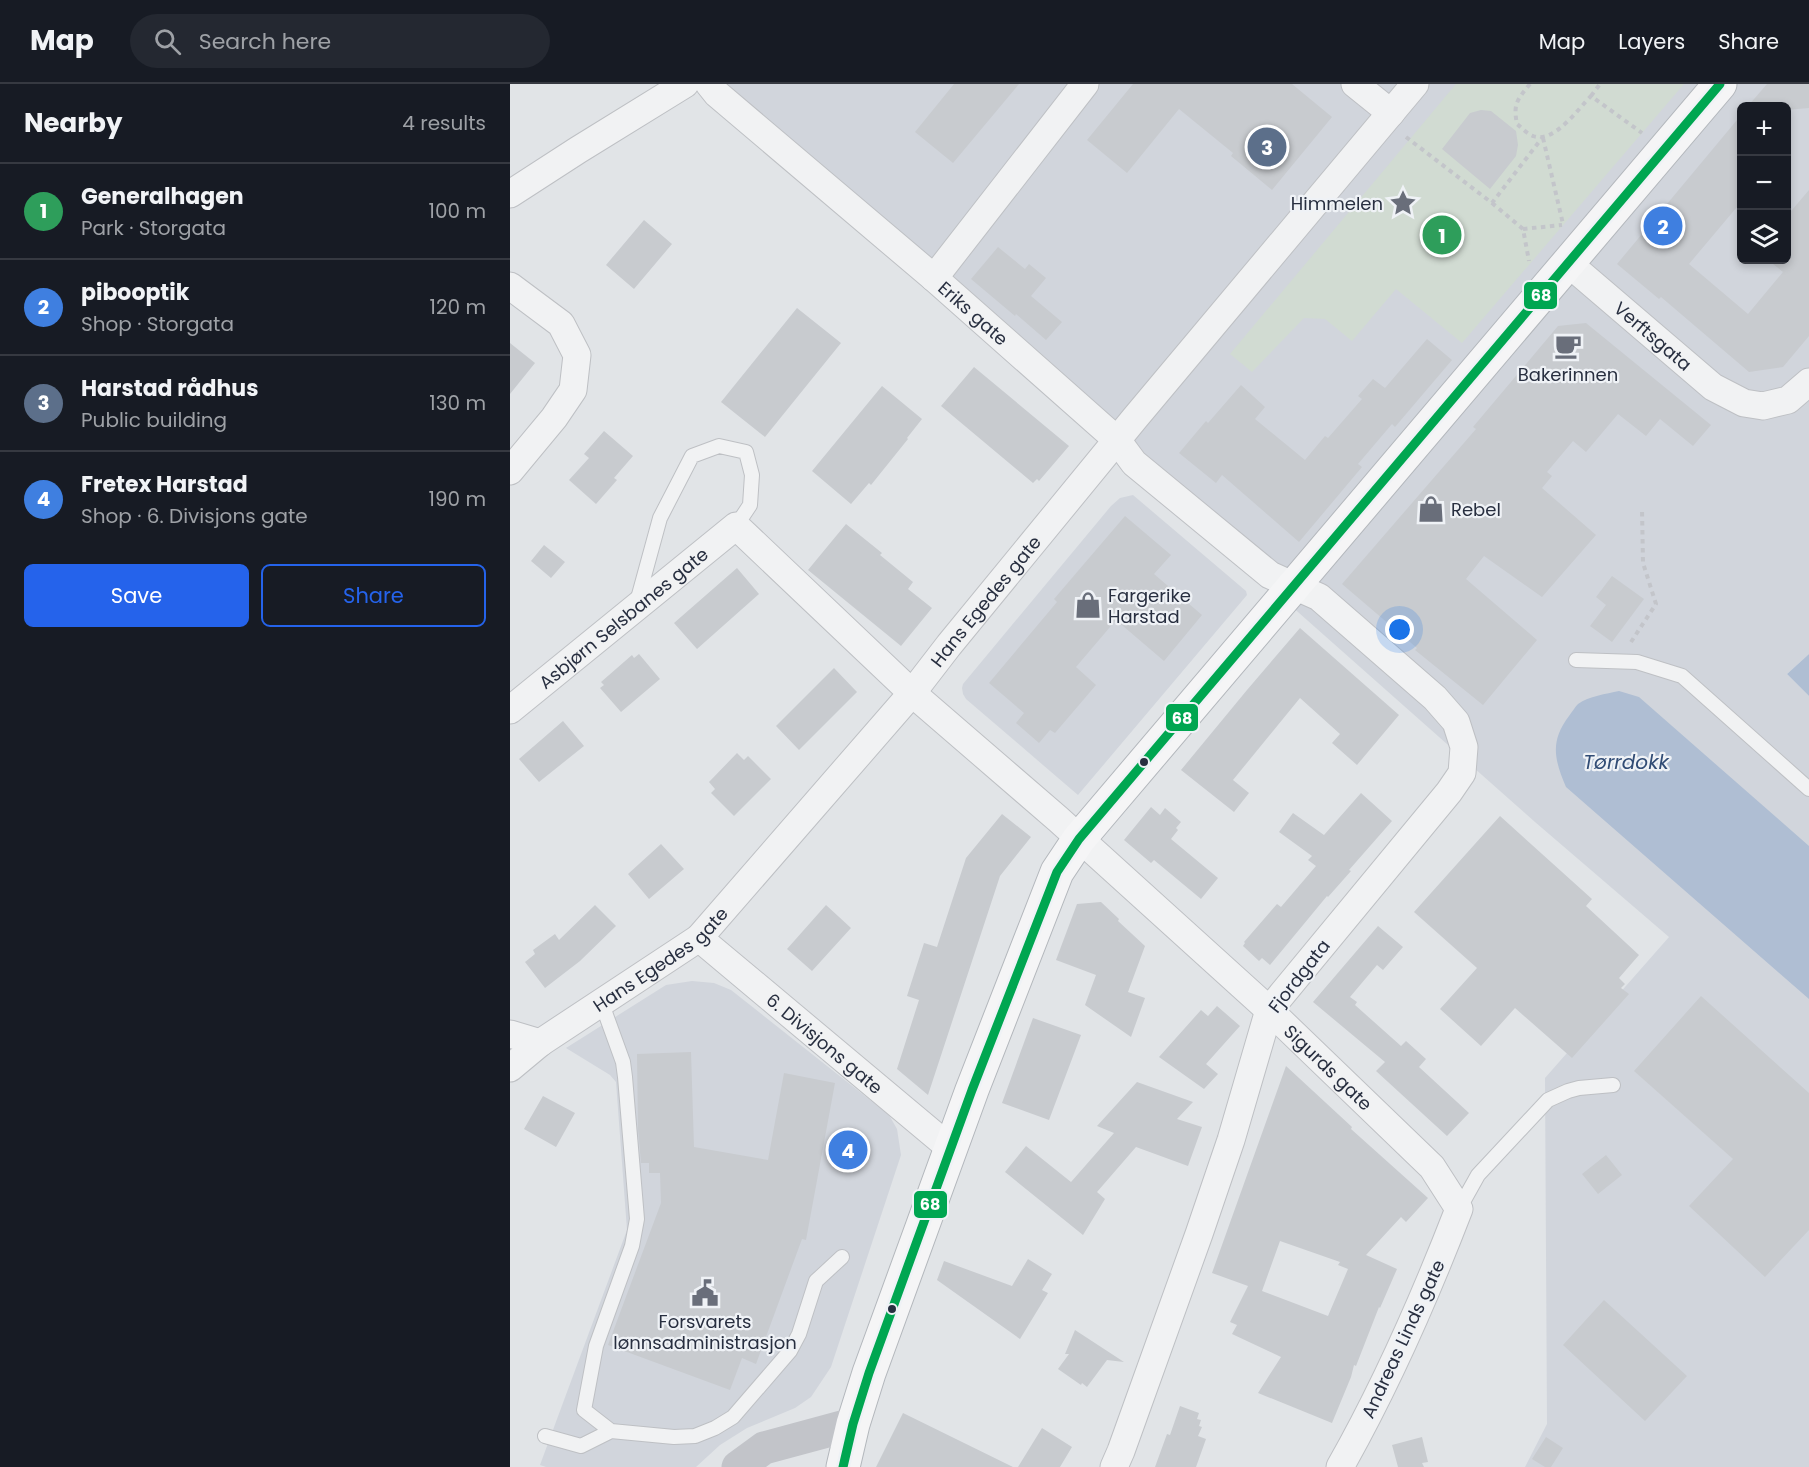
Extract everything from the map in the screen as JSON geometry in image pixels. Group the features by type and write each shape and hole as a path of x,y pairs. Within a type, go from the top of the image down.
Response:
{"highway":[{"path":"843,1467 868,1373 950,1148 1058,872 1079,839 1720,84"}],"street":[{"path":"510,194 686,84"},
{"name":"Eriks gate","path":"709,84 717,94 934,278 1117,440 1134,463 1270,575 1293,586"},
{"path":"934,278 1085,84"},
{"path":"1355,84 1396,124"},
{"name":"Hans Egedes gate","path":"510,1068 540,1043 699,938 912,693 1117,440 1396,124 1415,84"},
{"name":"Verftsgata","path":"1568,263 1713,387 1744,403 1763,406 1788,400 1809,382"},
{"path":"510,286 561,324 577,356 573,390 554,418 510,471"},
{"name":"Sigurds gate","path":"736,526 912,693 1269,1010 1431,1167 1459,1209"},
{"name":"Asbjørn Selsbanes gate","path":"510,710 736,526"},
{"name":"Fjordgata","path":"1114,1467 1231,1140 1269,1010 1449,792 1462,773 1464,747 1456,722 1435,698 1319,597 1293,586"},
{"name":"6. Divisjons gate","path":"699,938 950,1148"},
{"path":"510,1034 540,1043"},
{"name":"Andreas Linds gate","path":"1340,1467 1356,1440 1407,1337 1459,1209"},
{"path":"738,1467 764,1448 853,1424"}],"lane":[{"path":"634,610 660,518 692,456 719,446 746,452 752,475 750,505 736,526"},
{"path":"1576,660 1637,663 1683,676 1809,789"},
{"path":"602,1004 623,1062 626,1077 637,1219 632,1246 596,1346 584,1410 611,1431 674,1437 695,1436 715,1428 733,1417 790,1351 799,1334 816,1281 842,1257"},
{"path":"1459,1209 1478,1175 1548,1100 1568,1091 1613,1085"},
{"path":"545,1436 582,1446 611,1431"}],"path":[{"path":"1530,84 1516,101 1514,112 1517,124 1533,136 1543,137 1552,135 1559,129 1600,84"},
{"path":"1591,96 1647,137"},
{"path":"1396,124 1524,229 1529,263"},
{"path":"1492,203 1543,137"},
{"path":"1543,137 1563,225"},
{"path":"1524,229 1573,224"},
{"path":"1617,662 1656,604 1643,563 1642,509"}],"shaded area":[{"path":"702,84 1809,84 1809,654 1787,674 1809,696 1809,1467 1525,1467 1547,1424 1545,1078 1669,937 1535,822"},
{"path":"1456,84 1684,84 1462,343 1396,289 1352,341 1325,319 1304,318 1252,372 1230,354"},
{"path":"1133,495 1246,591 1247,595 1078,795 966,699 962,688 1111,506 1120,498"},
{"path":"692,981 714,983 731,990 889,1115 897,1129 901,1155 831,1367 811,1397 795,1408 747,1428 720,1445 696,1467 546,1467 540,1465 627,1230 616,1082 610,1075 566,1048 666,985"}],"water":[{"path":"1809,654 1809,696 1787,674"},
{"name":"Tørrdokk","path":"1619,691 1639,697 1809,846 1809,999 1566,787 1559,768 1556,750 1563,725 1582,701"}],"building":[{"path":"954,84 1019,84 953,163 915,132"},
{"path":"1133,84 1292,84 1332,117 1272,190 1231,156 1233,153 1179,109 1127,173 1087,140"},
{"path":"1767,84 1809,84 1809,108 1791,110 1791,102 1751,102"},
{"path":"1481,110 1491,111 1516,131 1518,145 1516,156 1490,189 1442,149 1470,113"},
{"path":"1737,120 1737,207 1689,264 1748,314 1783,272 1773,264 1791,264 1791,211 1809,190 1809,336 1783,367 1749,372 1661,297 1659,299 1617,264"},
{"path":"644,220 672,244 634,289 606,265"},
{"path":"998,247 1025,269 1029,264 1046,278 1031,296 1062,322 1046,340 971,279"},
{"path":"797,308 841,343 765,437 721,402"},
{"path":"1586,323 1711,425 1693,446 1660,419 1646,436 1618,414 1586,452 1573,441 1547,472 1552,476 1542,488 1596,535 1542,597 1484,556 1466,579 1537,640 1483,705 1415,650 1417,648 1342,584 1476,429 1473,427 1558,326"},
{"path":"1427,339 1452,360 1395,427 1392,424 1358,464 1362,467 1299,542 1222,475 1216,483 1179,453 1241,385 1265,407 1255,419 1305,460 1362,399 1358,396 1373,379 1385,388"},
{"path":"510,343 535,363 510,394"},
{"path":"974,367 1069,446 1039,481 1037,479 1033,483 941,406"},
{"path":"882,386 922,419 871,485 869,483 851,504 812,471"},
{"path":"604,431 633,456 614,478 617,480 596,504 569,480 589,458 584,454"},
{"path":"1125,516 1171,555 1154,574 1202,615 1164,661 1116,620 1076,667 1096,685 1055,733 1050,730 1039,743 1016,723 1024,713 989,683 1057,602 1054,599"},
{"path":"846,524 913,582 908,589 932,608 901,646 808,570"},
{"path":"544,545 565,562 551,578 531,561"},
{"path":"737,568 759,594 697,649 674,623"},
{"path":"1612,576 1644,599 1612,642 1590,626 1606,605 1596,597"},
{"path":"1300,628 1399,715 1357,765 1332,743 1340,734 1300,698 1233,780 1249,793 1234,812 1181,770"},
{"path":"639,654 660,679 621,712 600,688 604,685 601,682 632,655 634,658"},
{"path":"834,668 857,692 799,750 776,726"},
{"path":"563,721 584,746 539,782 519,759"},
{"path":"737,753 744,760 748,756 771,779 734,816 711,793 715,789 709,782"},
{"path":"1361,793 1392,821 1270,965 1262,958 1259,961 1243,946 1244,942 1277,904 1281,907 1316,866 1308,860 1312,856 1279,832 1293,813 1324,835"},
{"path":"1151,807 1160,815 1165,808 1181,822 1171,839 1218,878 1201,899 1154,860 1151,863 1124,840"},
{"path":"1002,814 1031,837 1000,876 928,1095 897,1069 919,1000 907,996 924,943 937,947 966,858"},
{"path":"1500,816 1592,899 1586,906 1639,955 1619,978 1625,984 1621,988 1629,994 1572,1058 1515,1008 1481,1046 1440,1009 1477,968 1414,912"},
{"path":"661,844 684,869 649,899 628,874"},
{"path":"1101,902 1145,946 1128,992 1145,998 1131,1037 1085,1005 1096,975 1056,960 1077,904"},
{"path":"595,905 616,926 580,961 545,988 525,962 535,954 533,950 555,934 559,940"},
{"path":"826,905 851,928 812,971 787,949"},
{"path":"1378,926 1403,947 1383,970 1377,965 1350,997 1357,1002 1355,1005 1401,1046 1406,1041 1426,1059 1419,1067 1469,1113 1447,1136 1376,1071 1385,1062 1313,1002"},
{"path":"1701,996 1809,1093 1809,1230 1765,1277 1689,1206 1733,1159 1634,1071"},
{"path":"1217,1006 1240,1026 1206,1064 1218,1074 1204,1089 1159,1057 1201,1010 1208,1016"},
{"path":"1033,1018 1081,1035 1049,1120 1002,1103"},
{"path":"691,1052 694,1147 768,1160 784,1073 835,1083 806,1240 802,1239 756,1364 742,1358 730,1390 608,1345 661,1203 660,1173 649,1173 649,1163 641,1163 637,1054"},
{"path":"1286,1066 1352,1127 1351,1129 1428,1198 1406,1222 1401,1217 1366,1255 1397,1269 1356,1366 1354,1365 1332,1423 1258,1393 1281,1357 1232,1334 1237,1325 1230,1322 1248,1286 1212,1273","holes":["1280,1241 1340,1262 1338,1265 1348,1269 1328,1316 1262,1291"]},
{"path":"1137,1082 1193,1102 1177,1119 1202,1127 1188,1166 1136,1147 1097,1192 1105,1199 1083,1235 1005,1172 1026,1146 1071,1182 1114,1133 1097,1126"},
{"path":"543,1096 575,1113 556,1147 524,1129"},
{"path":"1606,1155 1622,1175 1598,1194 1582,1174"},
{"path":"1028,1259 1052,1274 1042,1290 1048,1293 1020,1339 937,1280 944,1261 1012,1286"},
{"path":"1604,1300 1687,1376 1645,1421 1563,1345"},
{"path":"1075,1330 1124,1362 1107,1360 1087,1387 1082,1383 1081,1385 1058,1369 1069,1354 1065,1354"},
{"path":"1180,1406 1199,1413 1197,1419 1201,1420 1199,1426 1202,1427 1198,1436 1206,1439 1196,1467 1155,1467 1167,1434 1170,1435"},
{"path":"903,1413 1013,1467 876,1467"},
{"path":"1042,1428 1072,1447 1060,1467 1018,1467"},
{"path":"1422,1437 1428,1462 1422,1463 1424,1467 1398,1467 1392,1445"},
{"path":"1546,1437 1563,1448 1551,1467 1545,1467 1532,1459"}],"transit line":[{"name":"68","path":"843,1467 853,1424 869,1373 972,1090 1057,872 1079,839 1720,84"}],"place":[{"name":"Harstad rådhus","path":"1267,147"},
{"name":"Himmelen","path":"1403,203"},
{"name":"pibooptik","path":"1663,226"},
{"name":"Generalhagen","path":"1442,235"},
{"name":"Bakerinnen","path":"1568,346"},
{"name":"Rebel","path":"1431,509"},
{"name":"Fargerike Harstad","path":"1088,605"},
{"name":"Fretex Harstad","path":"848,1150"},
{"name":"Forsvarets lønnsadministrasjon","path":"705,1293"}]}
